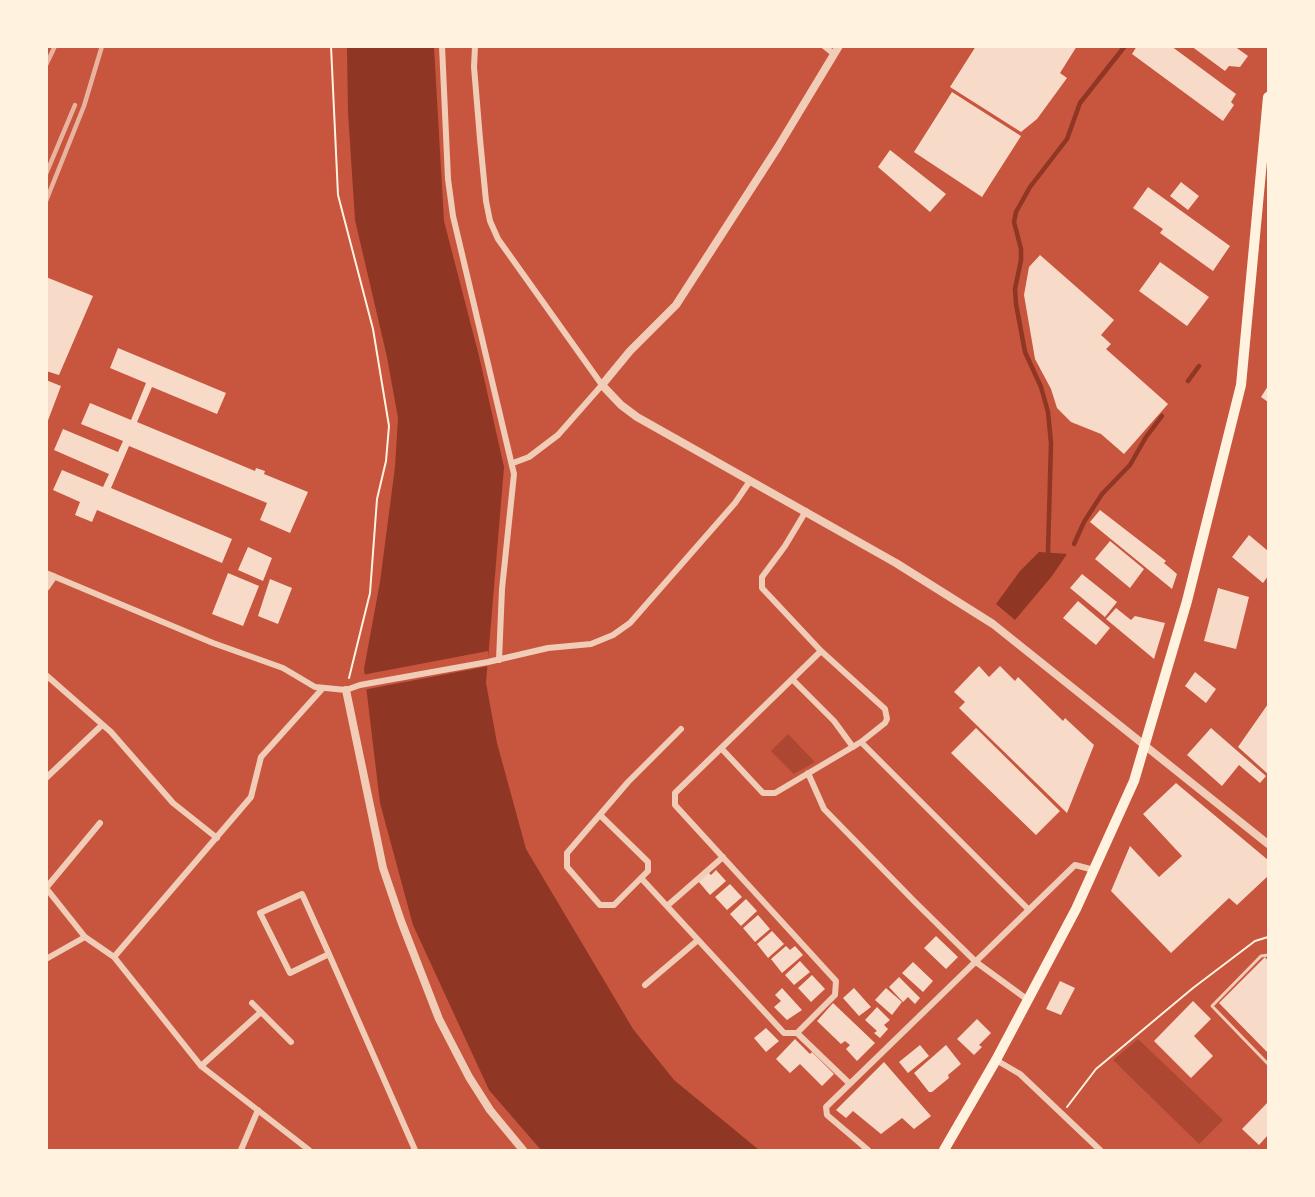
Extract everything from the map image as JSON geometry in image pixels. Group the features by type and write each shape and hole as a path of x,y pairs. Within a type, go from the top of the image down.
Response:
{"highway":[{"path":"944,1150 996,1060 1076,909 1134,781 1187,601 1242,385 1269,97"}],"street":[{"path":"442,46 448,179 453,216 513,463 513,495 502,589 499,660"},
{"path":"475,46 474,67 480,140 490,221 498,239 602,385 621,405 637,417 896,562 993,624 1269,844"},
{"path":"513,463 529,457 558,435 630,351 676,305 759,177 837,50 824,46"},
{"path":"46,587 50,575 213,643 284,668 306,682 323,688 346,690 360,685 499,660 548,648 591,644 612,635 630,622 735,503 750,481"},
{"path":"722,748 763,793 775,793 861,742 885,723 887,714 885,709 821,651 762,588 762,578 806,512"},
{"path":"797,1033 835,995 836,981 675,806 675,793 821,651"},
{"path":"46,675 102,725 173,803 217,838"},
{"path":"792,679 834,722 853,747"},
{"path":"114,957 251,797 261,757 323,688"},
{"path":"346,690 383,868 439,1019 469,1077 490,1110 523,1150"},
{"path":"46,778 102,725"},
{"path":"600,815 648,862 648,871 614,905 600,905 567,867 567,853 628,782 681,729"},
{"path":"861,742 1029,910"},
{"path":"808,773 824,809 976,962 1028,1000"},
{"path":"100,823 46,888 85,937 114,957 201,1066 309,1150"},
{"path":"667,906 723,857"},
{"path":"868,1150 827,1115 826,1107 1076,865 1094,870"},
{"path":"641,878 784,1033 797,1033 850,1084"},
{"path":"329,954 290,973 260,913 302,894 329,954 415,1150"},
{"path":"46,959 85,937"},
{"path":"645,985 698,940"},
{"path":"252,1003 291,1042"},
{"path":"201,1066 261,1012"},
{"path":"996,1060 1020,1074 1100,1150"},
{"path":"241,1150 258,1110"},
{"path":"293,1150 299,1142"}],"lane":[{"path":"1269,954 1261,956 1212,1006 1269,1064"}],"path":[{"path":"331,46 338,195 373,329 389,426 386,461 377,499 370,592 346,690"},
{"path":"1064,1115 1070,1102 1096,1070 1193,988 1255,941 1269,937"}],"shaded area":[{"path":"347,47 434,47 444,221 479,356 504,467 486,683 497,743 526,849 633,1029 674,1080 759,1150 541,1150 489,1090 413,925 380,803 364,669 380,582 395,467 398,418 387,357 355,220 348,112"},
{"path":"1039,552 1067,554 1052,576 1015,620 996,604 1020,571"},
{"path":"788,734 815,762 794,774 771,751"},
{"path":"1138,1039 1223,1120 1199,1144 1113,1060"}],"pier":[{"path":"488,651 489,666 363,690 362,675"}],"building":[{"path":"976,46 1077,46 1060,73 1067,78 1037,119 1021,132 950,87"},
{"path":"1137,46 1171,46 1236,94 1231,102 1234,105 1223,121 1132,54"},
{"path":"1191,46 1234,46 1248,56 1240,67 1229,66 1225,71"},
{"path":"952,92 1021,136 982,197 914,152"},
{"path":"890,150 946,194 930,212 878,167"},
{"path":"1181,182 1199,196 1188,210 1170,196"},
{"path":"1148,187 1230,246 1213,271 1160,233 1163,229 1133,208"},
{"path":"1040,255 1114,320 1101,335 1111,344 1106,349 1168,404 1124,454 1101,434 1071,422 1057,408 1051,389 1035,359 1024,295 1029,267"},
{"path":"1160,262 1209,297 1187,326 1139,291"},
{"path":"46,277 93,296 59,375 46,371"},
{"path":"118,348 226,393 217,414 152,387 137,422 255,471 256,468 265,471 264,474 308,492 290,533 260,520 267,503 129,446 111,488 232,539 222,563 97,510 92,522 75,515 80,502 53,490 62,470 103,487 109,474 54,450 63,429 118,452 123,441 81,424 90,403 131,420 146,383 110,368"},
{"path":"46,380 61,386 47,423 46,423"},
{"path":"1268,386 1268,402 1261,397"},
{"path":"1100,510 1166,561 1164,563 1177,574 1172,589 1090,522"},
{"path":"1249,535 1268,551 1268,576 1263,583 1232,557"},
{"path":"1110,541 1144,569 1130,588 1095,559"},
{"path":"248,547 272,558 263,581 238,570"},
{"path":"228,573 259,586 243,626 212,614"},
{"path":"1082,574 1117,602 1105,617 1070,588"},
{"path":"270,579 292,588 278,624 258,616"},
{"path":"1218,588 1249,597 1236,649 1204,641"},
{"path":"1078,601 1110,628 1096,645 1063,618"},
{"path":"1116,608 1131,620 1135,616 1165,623 1154,659 1106,619"},
{"path":"979,666 989,677 1000,666 1015,681 1018,677 1063,721 1065,718 1094,745 1067,813 959,708 965,702 954,692"},
{"path":"1195,672 1216,689 1206,703 1185,686"},
{"path":"1268,704 1268,774 1238,747"},
{"path":"976,728 1060,811 1036,835 951,753"},
{"path":"1211,728 1266,776 1260,783 1239,765 1222,786 1187,755"},
{"path":"1176,783 1268,860 1268,876 1237,905 1229,898 1171,953 1111,891 1130,846 1159,877 1182,856 1143,814"},
{"path":"716,870 726,881 710,895 698,881 708,872 711,875"},
{"path":"730,884 742,897 727,910 715,897"},
{"path":"746,899 757,911 741,926 730,914"},
{"path":"758,915 770,929 755,942 743,928"},
{"path":"772,931 784,944 768,958 757,944"},
{"path":"936,936 958,957 946,969 924,948"},
{"path":"786,946 790,950 795,946 803,955 782,973 771,959"},
{"path":"1265,957 1268,961 1268,1053 1219,1003"},
{"path":"800,961 810,972 794,985 785,975"},
{"path":"913,962 933,981 923,992 902,973"},
{"path":"812,975 825,989 811,1002 798,988"},
{"path":"899,977 920,998 915,1004 908,997 903,1002 889,987"},
{"path":"1060,981 1075,988 1061,1015 1046,1009"},
{"path":"782,988 802,1010 787,1020 774,1007 781,1001 775,995"},
{"path":"854,988 871,1007 859,1016 843,998"},
{"path":"886,988 902,1002 892,1015 875,1000"},
{"path":"1193,1001 1211,1019 1194,1036 1213,1056 1191,1078 1154,1041"},
{"path":"833,1003 875,1043 857,1061 846,1049 850,1045 845,1041 841,1044 817,1021"},
{"path":"877,1007 890,1020 884,1025 888,1029 880,1038 874,1033 877,1031 865,1020"},
{"path":"977,1019 991,1033 979,1045 982,1047 974,1055 957,1039"},
{"path":"766,1028 779,1041 766,1052 754,1038"},
{"path":"795,1039 834,1074 822,1086 800,1064 790,1073 776,1059"},
{"path":"920,1045 929,1056 908,1073 899,1062"},
{"path":"946,1045 961,1064 948,1075 949,1078 929,1092 914,1073"},
{"path":"884,1062 931,1116 914,1129 902,1118 881,1134 853,1111 846,1118 836,1110"},
{"path":"1268,1102 1268,1135 1259,1145 1242,1129"}],"waterway":[{"path":"1048,552 1051,443 1048,412 1041,387 1025,352 1016,304 1015,289 1021,249 1014,222 1016,212 1030,187 1067,139 1080,103 1125,46"},
{"path":"1188,381 1199,366"},
{"path":"1074,544 1084,522 1102,494 1130,465 1146,437 1162,416"}],"railway":[{"path":"46,65 55,46"},
{"path":"46,201 84,106 102,46"},
{"path":"46,174 75,105"}]}
